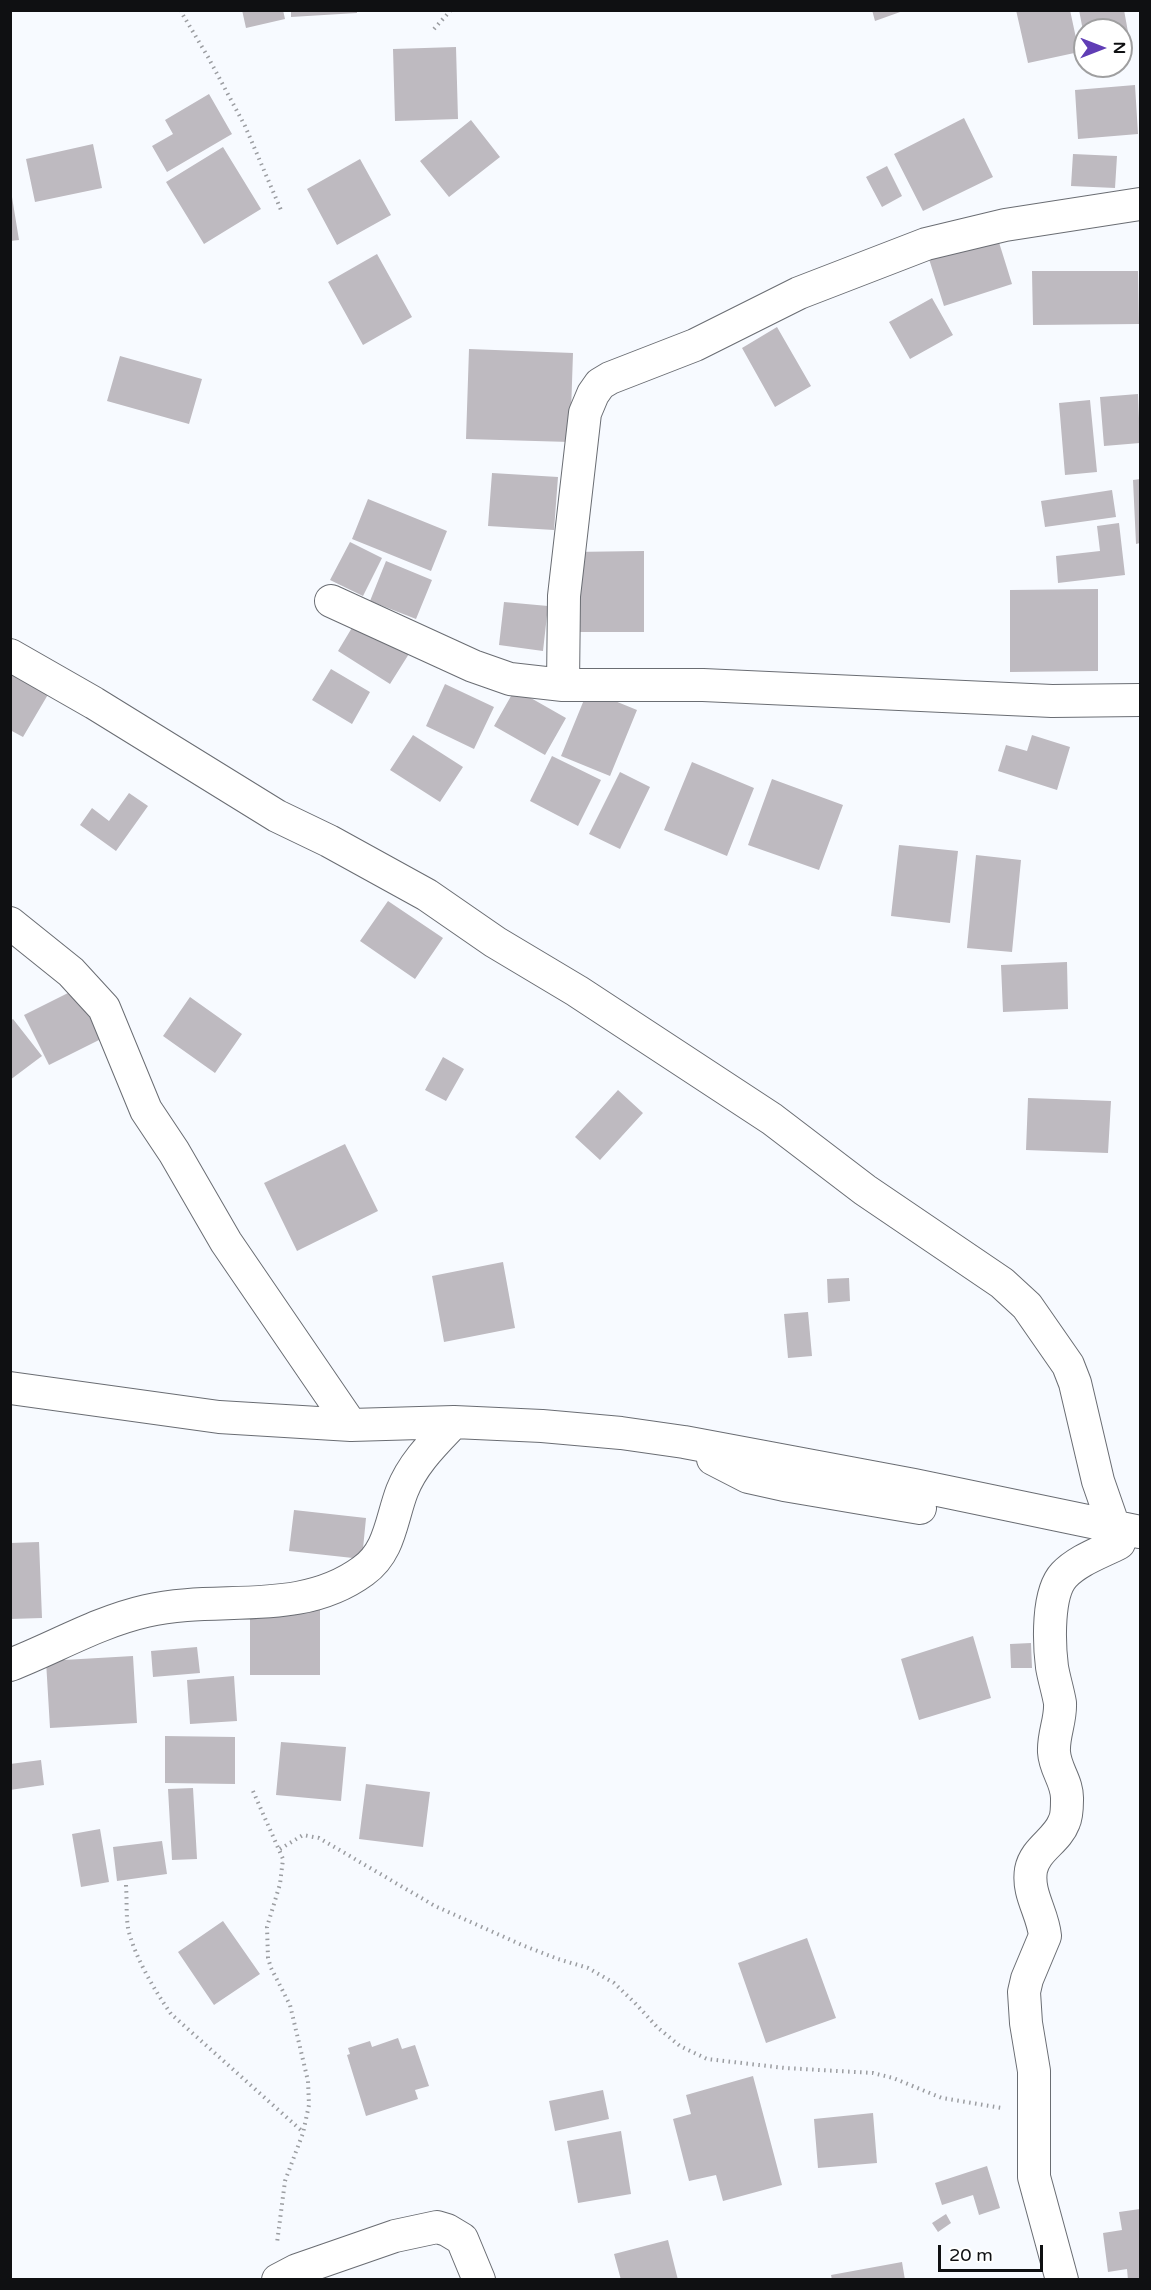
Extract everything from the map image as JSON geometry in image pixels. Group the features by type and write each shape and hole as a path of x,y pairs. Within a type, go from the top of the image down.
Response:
{"street":[{"path":"563,686 564,597 570,527 585,413 600,384 695,345 799,293 926,244 1005,225 1140,204"},
{"path":"331,601 510,679 563,686 703,686 1052,701 1140,700"},
{"path":"10,655 94,703 276,816 329,841 428,895 495,942 586,998 772,1119 865,1190 1002,1283 1027,1306 1068,1365 1075,1383 1098,1481 1129,1538"},
{"path":"10,923 71,972 104,1008 146,1110 174,1152 226,1242 351,1425"},
{"path":"10,1388 219,1417 351,1425 453,1422 542,1426 684,1442 914,1485 1129,1538"},
{"path":"10,1665 116,1620 145,1611 168,1606 298,1599 323,1593 363,1571 381,1554 392,1528 403,1491 421,1457 453,1422"},
{"path":"1062,2280 1034,2177 1034,2071 1026,2023 1024,1992 1045,1936 1030,1888 1031,1873 1037,1855 1064,1823 1067,1798 1066,1785 1054,1753 1060,1703 1051,1655 1052,1600 1065,1574 1075,1566 1129,1538"},
{"path":"278,2280 394,2236 437,2228 447,2230 462,2239 478,2280"}],"path":[{"path":"180,10 245,126 280,210"},
{"path":"434,29 451,10"},
{"path":"253,1791 283,1859 280,1884 268,1920 268,1958 290,2005 308,2081 309,2105 303,2133 285,2181 276,2247"},
{"path":"280,1849 303,1835 319,1838 435,1906 522,1945 588,1968 614,1983 657,2027 680,2046 707,2059 786,2068 873,2073 893,2078 942,2098 1035,2112"},
{"path":"126,1886 128,1928 131,1938 154,1990 171,2014 303,2133"}],"building":[{"path":"242,10 283,10 285,19 246,28"},
{"path":"291,10 357,10 357,13 291,17"},
{"path":"872,10 903,10 903,11 875,21"},
{"path":"1016,10 1070,10 1073,24 1073,53 1028,63"},
{"path":"1079,10 1124,10 1125,18 1081,18"},
{"path":"456,47 458,119 395,121 393,49"},
{"path":"1135,85 1138,134 1078,139 1075,90"},
{"path":"209,94 232,134 167,172 152,146 173,134 165,120"},
{"path":"964,118 993,177 923,211 894,154"},
{"path":"471,120 500,157 449,197 420,161"},
{"path":"93,144 102,188 35,202 26,159"},
{"path":"223,147 261,209 204,244 166,182"},
{"path":"1073,154 1117,156 1115,188 1071,186"},
{"path":"360,159 391,215 337,245 307,189"},
{"path":"887,166 902,196 882,207 866,177"},
{"path":"12,197 19,240 10,241 10,198"},
{"path":"997,236 1012,284 944,306 929,259"},
{"path":"377,254 412,317 363,345 328,282"},
{"path":"1032,271 1138,271 1139,324 1033,325"},
{"path":"932,298 953,335 910,359 889,322"},
{"path":"777,327 811,386 775,407 742,348"},
{"path":"469,349 573,353 570,442 466,439"},
{"path":"120,356 202,379 189,424 107,401"},
{"path":"1138,394 1140,443 1104,446 1100,397"},
{"path":"1090,400 1097,472 1065,475 1059,403"},
{"path":"492,473 558,477 554,530 488,526"},
{"path":"1140,479 1140,543 1136,544 1133,480"},
{"path":"1112,490 1116,517 1045,527 1041,501"},
{"path":"368,499 447,531 431,571 352,539"},
{"path":"1119,523 1125,575 1058,583 1056,556 1100,551 1097,526"},
{"path":"350,542 382,558 363,596 330,580"},
{"path":"644,551 644,632 571,632 571,552"},
{"path":"386,561 432,580 416,619 370,601"},
{"path":"1098,589 1098,671 1010,672 1010,590"},
{"path":"504,602 548,606 543,651 499,645"},
{"path":"359,616 412,649 390,684 338,651"},
{"path":"10,661 53,686 23,737 10,730"},
{"path":"331,669 370,692 352,724 312,700"},
{"path":"445,684 494,707 474,749 426,726"},
{"path":"515,689 566,718 545,755 494,726"},
{"path":"588,690 637,710 610,776 561,756"},
{"path":"413,735 463,767 440,802 390,770"},
{"path":"1032,735 1070,747 1057,790 998,771 1006,745 1027,751"},
{"path":"552,756 601,780 578,826 530,801"},
{"path":"692,762 754,788 727,856 664,830"},
{"path":"620,772 650,787 620,849 589,834"},
{"path":"772,779 843,805 819,870 748,845"},
{"path":"129,793 148,806 116,851 80,825 92,808 109,821"},
{"path":"899,845 958,851 950,923 891,916"},
{"path":"976,855 1021,860 1012,952 967,948"},
{"path":"388,901 443,938 415,979 360,941"},
{"path":"1067,962 1068,1009 1003,1012 1001,965"},
{"path":"76,989 101,1039 49,1065 24,1015"},
{"path":"190,997 242,1034 215,1073 163,1036"},
{"path":"13,1019 42,1056 10,1080 10,1021"},
{"path":"443,1057 464,1069 446,1101 425,1090"},
{"path":"618,1090 643,1113 600,1160 575,1137"},
{"path":"1028,1098 1111,1101 1108,1153 1026,1150"},
{"path":"345,1144 378,1211 297,1251 264,1183"},
{"path":"503,1262 515,1328 444,1342 432,1276"},
{"path":"849,1278 850,1301 828,1303 827,1279"},
{"path":"808,1312 812,1356 788,1358 784,1314"},
{"path":"294,1510 366,1518 362,1559 289,1551"},
{"path":"39,1542 42,1618 10,1619 10,1543"},
{"path":"250,1607 320,1607 320,1675 250,1675"},
{"path":"973,1636 991,1698 919,1720 901,1659"},
{"path":"1031,1643 1032,1668 1011,1668 1010,1644"},
{"path":"197,1647 200,1673 153,1677 151,1651"},
{"path":"133,1656 137,1723 50,1728 46,1661"},
{"path":"234,1676 237,1721 190,1724 187,1680"},
{"path":"165,1736 235,1737 235,1784 165,1783"},
{"path":"281,1742 346,1747 341,1801 276,1795"},
{"path":"41,1760 44,1785 10,1790 10,1764"},
{"path":"366,1784 430,1792 423,1847 359,1839"},
{"path":"193,1788 197,1859 172,1860 168,1789"},
{"path":"100,1829 109,1882 81,1887 72,1834"},
{"path":"162,1841 167,1874 117,1881 113,1847"},
{"path":"223,1921 260,1974 214,2005 178,1952"},
{"path":"807,1938 836,2018 766,2043 738,1963"},
{"path":"398,2038 402,2049 415,2045 429,2086 415,2090 418,2099 366,2116 347,2055 350,2054 348,2048 370,2041 372,2047"},
{"path":"753,2076 782,2185 723,2201 716,2175 689,2181 673,2119 691,2114 686,2095"},
{"path":"603,2090 609,2119 555,2131 549,2101"},
{"path":"873,2113 877,2163 818,2168 814,2119"},
{"path":"621,2131 631,2194 578,2203 567,2141"},
{"path":"987,2166 1000,2208 979,2215 973,2195 942,2205 935,2183"},
{"path":"1140,2209 1140,2280 1128,2280 1127,2269 1108,2272 1103,2233 1122,2230 1119,2212"},
{"path":"946,2214 951,2223 938,2232 932,2223"},
{"path":"668,2240 678,2280 621,2280 614,2254"},
{"path":"902,2262 905,2280 832,2280 831,2275"}]}
